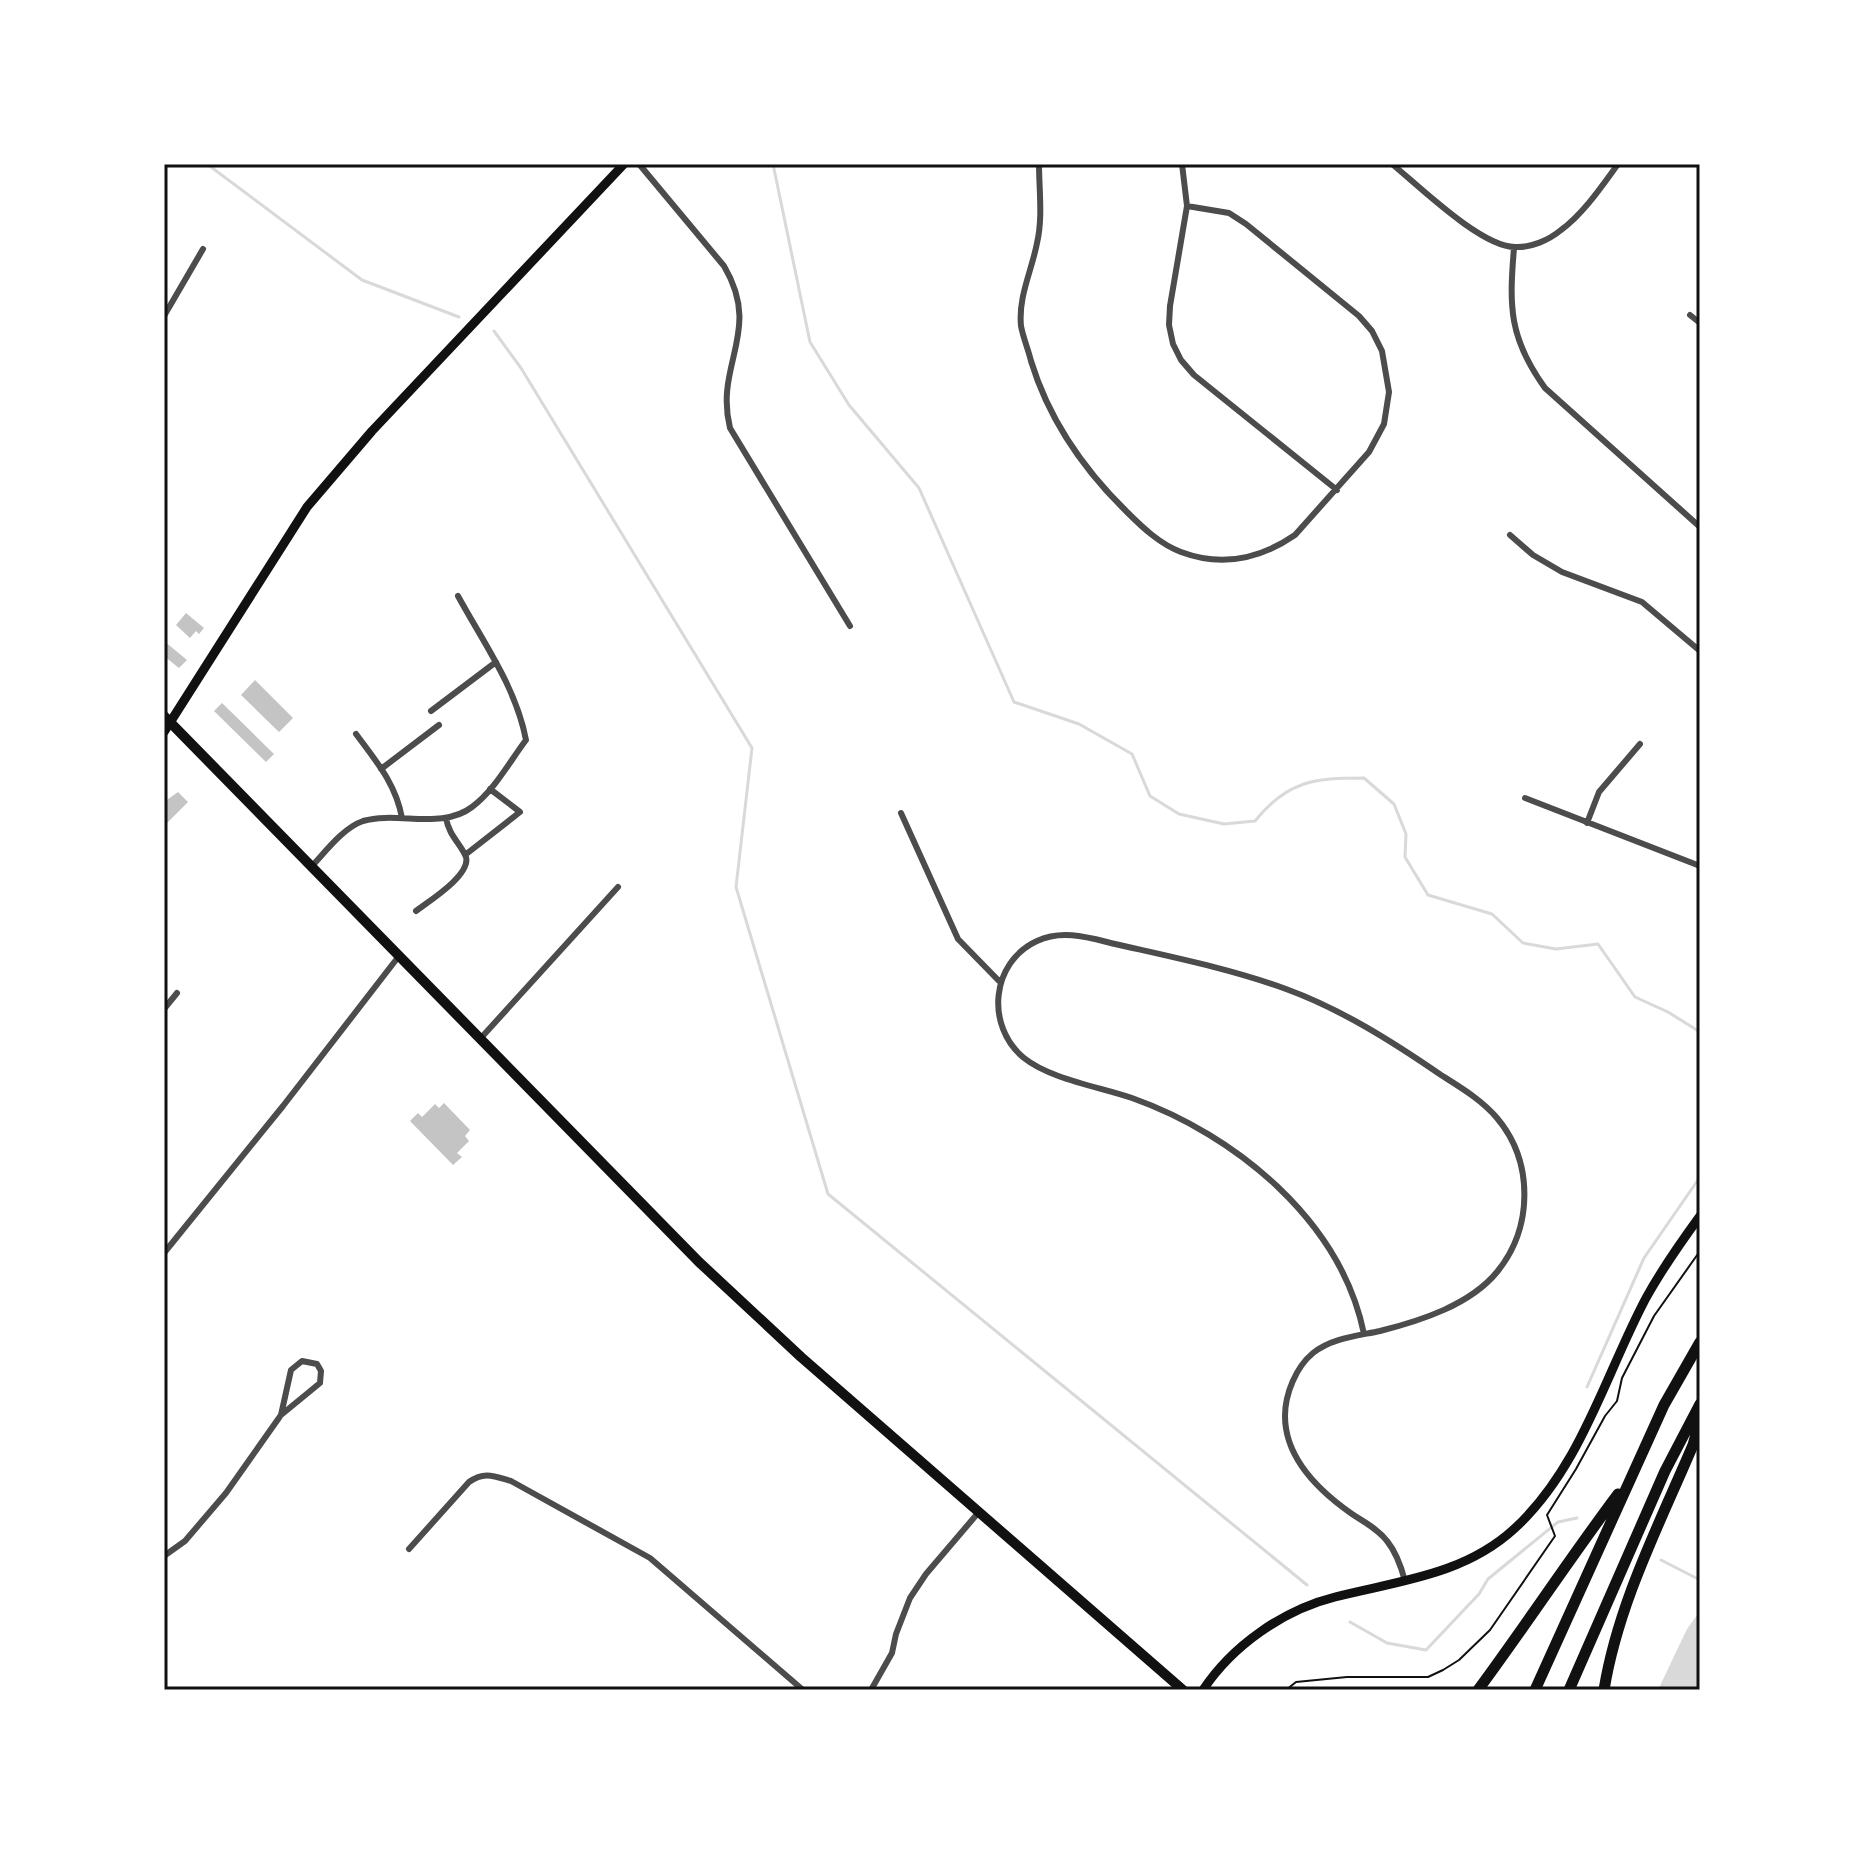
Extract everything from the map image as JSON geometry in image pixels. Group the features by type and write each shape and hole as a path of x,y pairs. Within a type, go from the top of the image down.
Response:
{"highway":[{"path":"1535,1690 1664,1405 1700,1342"},
{"path":"1569,1690 1665,1471 1700,1404"},
{"path":"1604,1690 1612,1651 1632,1586 1693,1445 1700,1420"},
{"path":"1478,1690 1519,1635 1569,1558 1630,1477"}],"main road":[{"path":"624,164 372,431 307,507 167,724 312,866 715,1277 978,1513 1183,1690"},
{"path":"1203,1690 1248,1642 1273,1623 1332,1597 1436,1574 1472,1559 1514,1529 1544,1497 1575,1450 1647,1297 1700,1216"}],"street":[{"path":"639,164 724,266 733,282 741,321 726,393 725,410 730,428 850,626"},
{"path":"1039,164 1038,240 1023,297 1021,328 1040,389 1054,417 1070,445 1103,489 1158,540 1178,551 1201,558 1248,558 1280,545 1308,524 1369,452 1384,424 1388,407 1387,370 1372,331 1359,316 1237,218 1217,209 1187,206"},
{"path":"1182,164 1187,206 1170,306 1173,344 1194,375 1337,490"},
{"path":"1392,164 1474,231 1493,242 1514,248 1547,240 1563,229 1618,164"},
{"path":"1514,248 1511,310 1527,363 1545,388 1700,527"},
{"path":"164,316 203,249"},
{"path":"1690,315 1700,323"},
{"path":"1510,535 1533,555 1562,572 1642,602 1700,651"},
{"path":"312,866 344,833 361,822 446,818 471,809 526,740 496,662 458,596"},
{"path":"431,711 496,662"},
{"path":"381,769 439,725"},
{"path":"356,734 395,792 402,818"},
{"path":"1587,823 1599,792 1640,744"},
{"path":"465,855 520,812 490,789"},
{"path":"1525,798 1700,866"},
{"path":"901,813 958,939 999,981"},
{"path":"416,911 462,874 466,865 465,855 448,831 446,818"},
{"path":"480,1039 618,887"},
{"path":"1364,1334 1349,1285 1329,1250 1301,1212 1268,1179 1230,1148 1192,1124 1131,1098 1051,1072 1024,1058 1005,1035 997,1008 999,981 1017,955 1037,941 1060,935 1083,936 1203,965 1288,990 1344,1015 1420,1061 1495,1115 1508,1134 1524,1179 1524,1207 1520,1229 1508,1257 1494,1276 1460,1301 1395,1326 1364,1334 1339,1339 1314,1352 1297,1372 1289,1393 1285,1415 1298,1462 1329,1496 1381,1534 1394,1552 1405,1581"},
{"path":"164,1253 399,956"},
{"path":"164,1009 177,993"},
{"path":"164,1556 185,1541 226,1493 281,1415 320,1383 321,1371 317,1364 302,1361 291,1370 281,1415"},
{"path":"409,1549 476,1476 486,1474 511,1481 650,1558 803,1690"},
{"path":"871,1690 892,1653 910,1598 926,1574 978,1513"},
{"path":"490,1690 513,1690"}],"path":[{"path":"1286,1690 1296,1682 1347,1677 1428,1677 1459,1660 1490,1630 1555,1536 1547,1515 1617,1401 1622,1378 1654,1316 1700,1251"}],"shaded area":[{"path":"1700,1611 1700,1690 1658,1690 1687,1629"}],"building":[{"path":"186,613 204,628 190,638 176,625"},
{"path":"164,641 187,660 179,668 164,656"},
{"path":"255,680 293,718 279,732 241,695"},
{"path":"222,703 274,754 266,762 214,711"},
{"path":"178,792 188,802 164,826 164,802"},
{"path":"444,1103 470,1130 465,1136 469,1141 457,1153 462,1157 453,1165 410,1121 418,1113 422,1117 435,1104 439,1108"}],"waterway":[{"path":"207,164 362,280 459,317"},
{"path":"773,164 810,342 849,405 919,488 1014,702 1079,724 1132,754 1150,796 1179,814 1224,824 1255,821 1278,797 1303,784 1364,778 1394,804 1406,834 1405,857 1428,895 1492,914 1523,943 1556,949 1598,944 1635,997 1668,1012 1700,1032"},
{"path":"494,331 521,368 752,748 736,887 828,1194 1307,1585"},
{"path":"1587,1387 1644,1258 1700,1177"},
{"path":"1350,1622 1387,1643 1426,1650 1479,1594 1488,1579 1558,1522 1577,1518"},
{"path":"1661,1560 1700,1580"}]}
